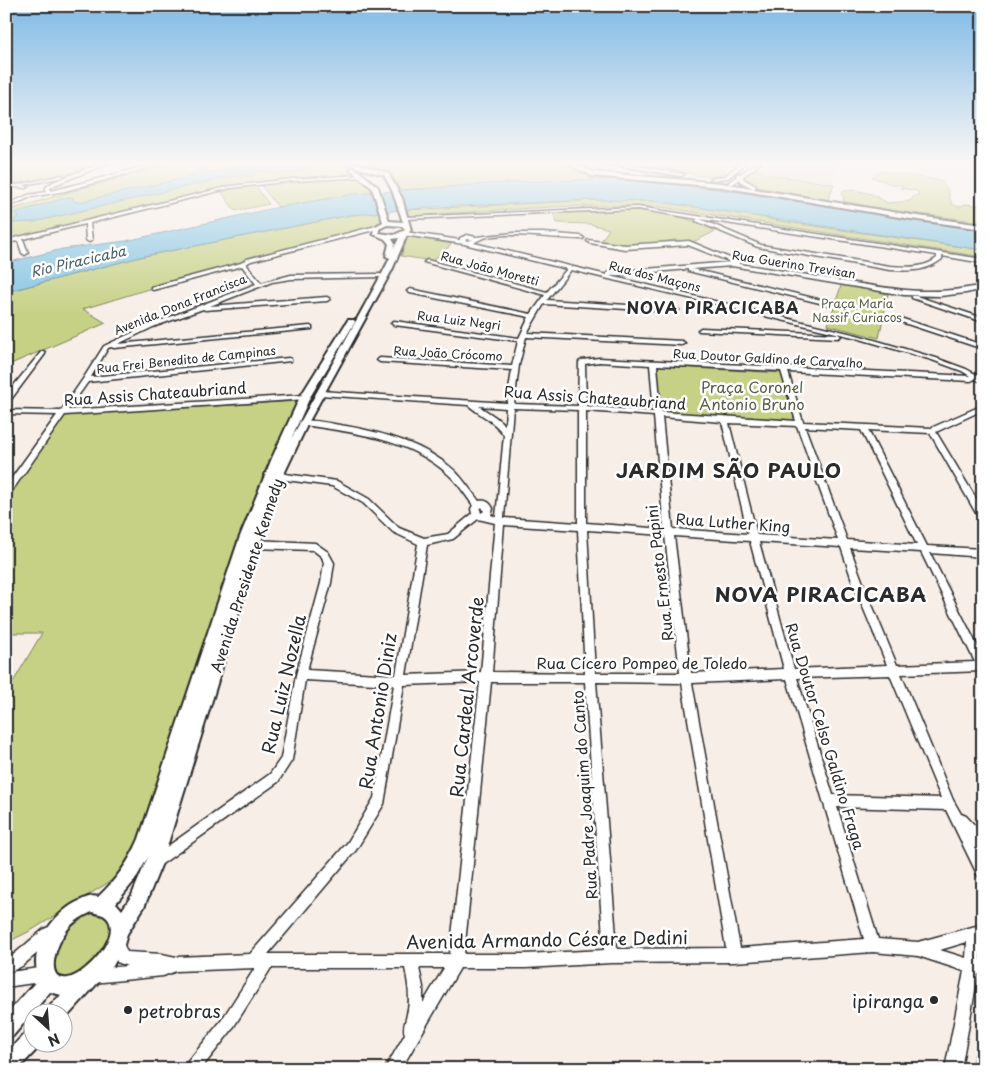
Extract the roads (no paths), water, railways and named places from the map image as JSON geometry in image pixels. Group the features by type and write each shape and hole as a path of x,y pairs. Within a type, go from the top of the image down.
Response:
{"main road":[{"path":"385,213 387,220"},
{"path":"402,213 406,226"},
{"path":"886,213 983,226"},
{"path":"898,213 983,226"},
{"path":"387,220 406,226"},
{"path":"387,220 376,230 379,235 387,237 406,226"},
{"name":"Avenida Presidente Kennedy","path":"118,936 138,901 154,863 254,544 278,476 302,423 388,270 406,226"},
{"name":"Avenida Presidente Kennedy","path":"103,904 127,879 136,866 147,840 245,539 277,458 305,397 380,276 391,250 391,241 387,237"},
{"path":"68,1002 91,978 110,958 118,936 117,918 112,909 103,904 92,904 80,908 59,926 49,942 45,956 44,968 55,984 66,987 77,985 91,978"},
{"path":"6,1029 48,976"},
{"path":"6,1068 22,1051"}],"street":[{"path":"6,242 124,213"},
{"path":"406,226 429,217 514,213"},
{"path":"667,213 939,256 983,261"},
{"path":"704,220 760,246 890,268 911,270 931,266 940,258 939,256"},
{"path":"87,222 89,240"},
{"name":"Rua dos Maçons","path":"406,226 417,235 485,246 855,336 934,359 958,374 983,382"},
{"path":"153,288 243,264 252,264 376,230"},
{"path":"465,242 462,239 544,234 581,238"},
{"name":"Rua dos Maçons","path":"430,237 473,238 485,246"},
{"path":"20,239 25,253"},
{"path":"590,241 625,248 689,243 739,264"},
{"name":"Rua João Moretti","path":"427,262 548,294"},
{"path":"243,264 260,284"},
{"name":"Rua Guerino Trevisan","path":"601,274 739,264 904,293 940,294 983,288"},
{"name":"Rua Cardeal Arcoverde","path":"456,961 486,677 499,521 515,368 523,337 533,316 548,294 570,268"},
{"path":"682,268 828,303"},
{"name":"Avenida Dona Francisca","path":"6,493 86,380 106,347 151,326 260,284 291,277 380,276"},
{"path":"973,290 983,295"},
{"path":"410,291 533,316"},
{"path":"904,293 983,320"},
{"path":"197,309 327,299"},
{"path":"542,302 676,310"},
{"path":"900,320 983,347"},
{"name":"Rua Luiz Negri","path":"394,323 523,337"},
{"path":"807,324 808,335"},
{"path":"106,347 310,328"},
{"path":"701,330 855,336"},
{"path":"523,337 682,343"},
{"path":"6,400 43,353"},
{"name":"Rua Frei Benedito de Campinas","path":"86,380 289,360"},
{"name":"Rua João Crócomo","path":"380,360 515,368"},
{"name":"Rua Doutor Galdino de Carvalho","path":"582,362 599,360 784,371 958,374 972,378"},
{"name":"Rua Padre Joaquim do Canto","path":"582,362 582,526 590,678 611,956"},
{"name":"Rua Ernesto Papini","path":"652,363 686,678 734,955"},
{"path":"784,371 800,423 843,543 893,670 949,804 983,871"},
{"name":"Rua Assis Chateaubriand","path":"320,393 510,406 583,408 725,420 932,431 983,408"},
{"name":"Rua Assis Chateaubriand","path":"6,412 62,413 305,397"},
{"path":"466,403 488,413 501,424 508,436"},
{"name":"Rua Doutor Celso Galdino Fraga","path":"725,420 753,538 791,675 873,945"},
{"path":"302,423 359,430 401,442 426,455 451,472 482,505"},
{"path":"864,428 922,549 982,666"},
{"path":"932,431 983,518"},
{"path":"278,476 334,482 366,500 396,530 423,542 450,537 480,515 474,509 502,496"},
{"name":"Rua Luther King","path":"480,515 499,521 983,553"},
{"name":"Rua Antonio Diniz","path":"191,1069 226,1026 260,961 352,846 380,800 423,542"},
{"name":"Rua Luiz Nozella","path":"154,863 274,778 286,760 301,675 326,583 329,563 325,555 315,547 254,544"},
{"name":"Rua Cícero Pompeo de Toledo","path":"301,675 400,680 486,677 686,678 982,666"},
{"path":"830,801 949,804 983,844"},
{"path":"6,967 17,961 59,926"},
{"path":"953,1069 977,967 979,932"},
{"name":"Avenida Armando Césare Dedini","path":"918,949 979,932"},
{"name":"Avenida Armando Césare Dedini","path":"118,936 122,957 130,960 166,960 176,964"},
{"name":"Avenida Armando Césare Dedini","path":"91,978 163,969 176,964 260,961 526,961 611,956 734,955 873,945 918,949 977,967"},
{"path":"391,1069 414,1020 416,988 411,961"},
{"path":"391,1069 456,961"},
{"path":"6,980 48,976"},
{"path":"979,1069 983,1052"}],"water":[{"path":"72,213 34,222 9,223 19,217 15,214"},
{"name":"Rio Piracicaba","path":"251,213 370,213 351,215 144,256 6,292 6,263 63,249 126,241"},
{"path":"736,213 874,213 983,230 983,250"}],"place":[{"name":"ipiranga","path":"934,1000"},
{"name":"petrobras","path":"128,1010"}],"district":[{"name":"NOVA PIRACICABA","path":"713,307"},
{"name":"JARDIM SÃO PAULO","path":"729,470"},
{"name":"NOVA PIRACICABA","path":"821,594"}],"park label":[{"name":"Praça Maria Nassif Curiacos","path":"857,310"},
{"name":"Praça Coronel Antonio Bruno","path":"752,394"}]}
